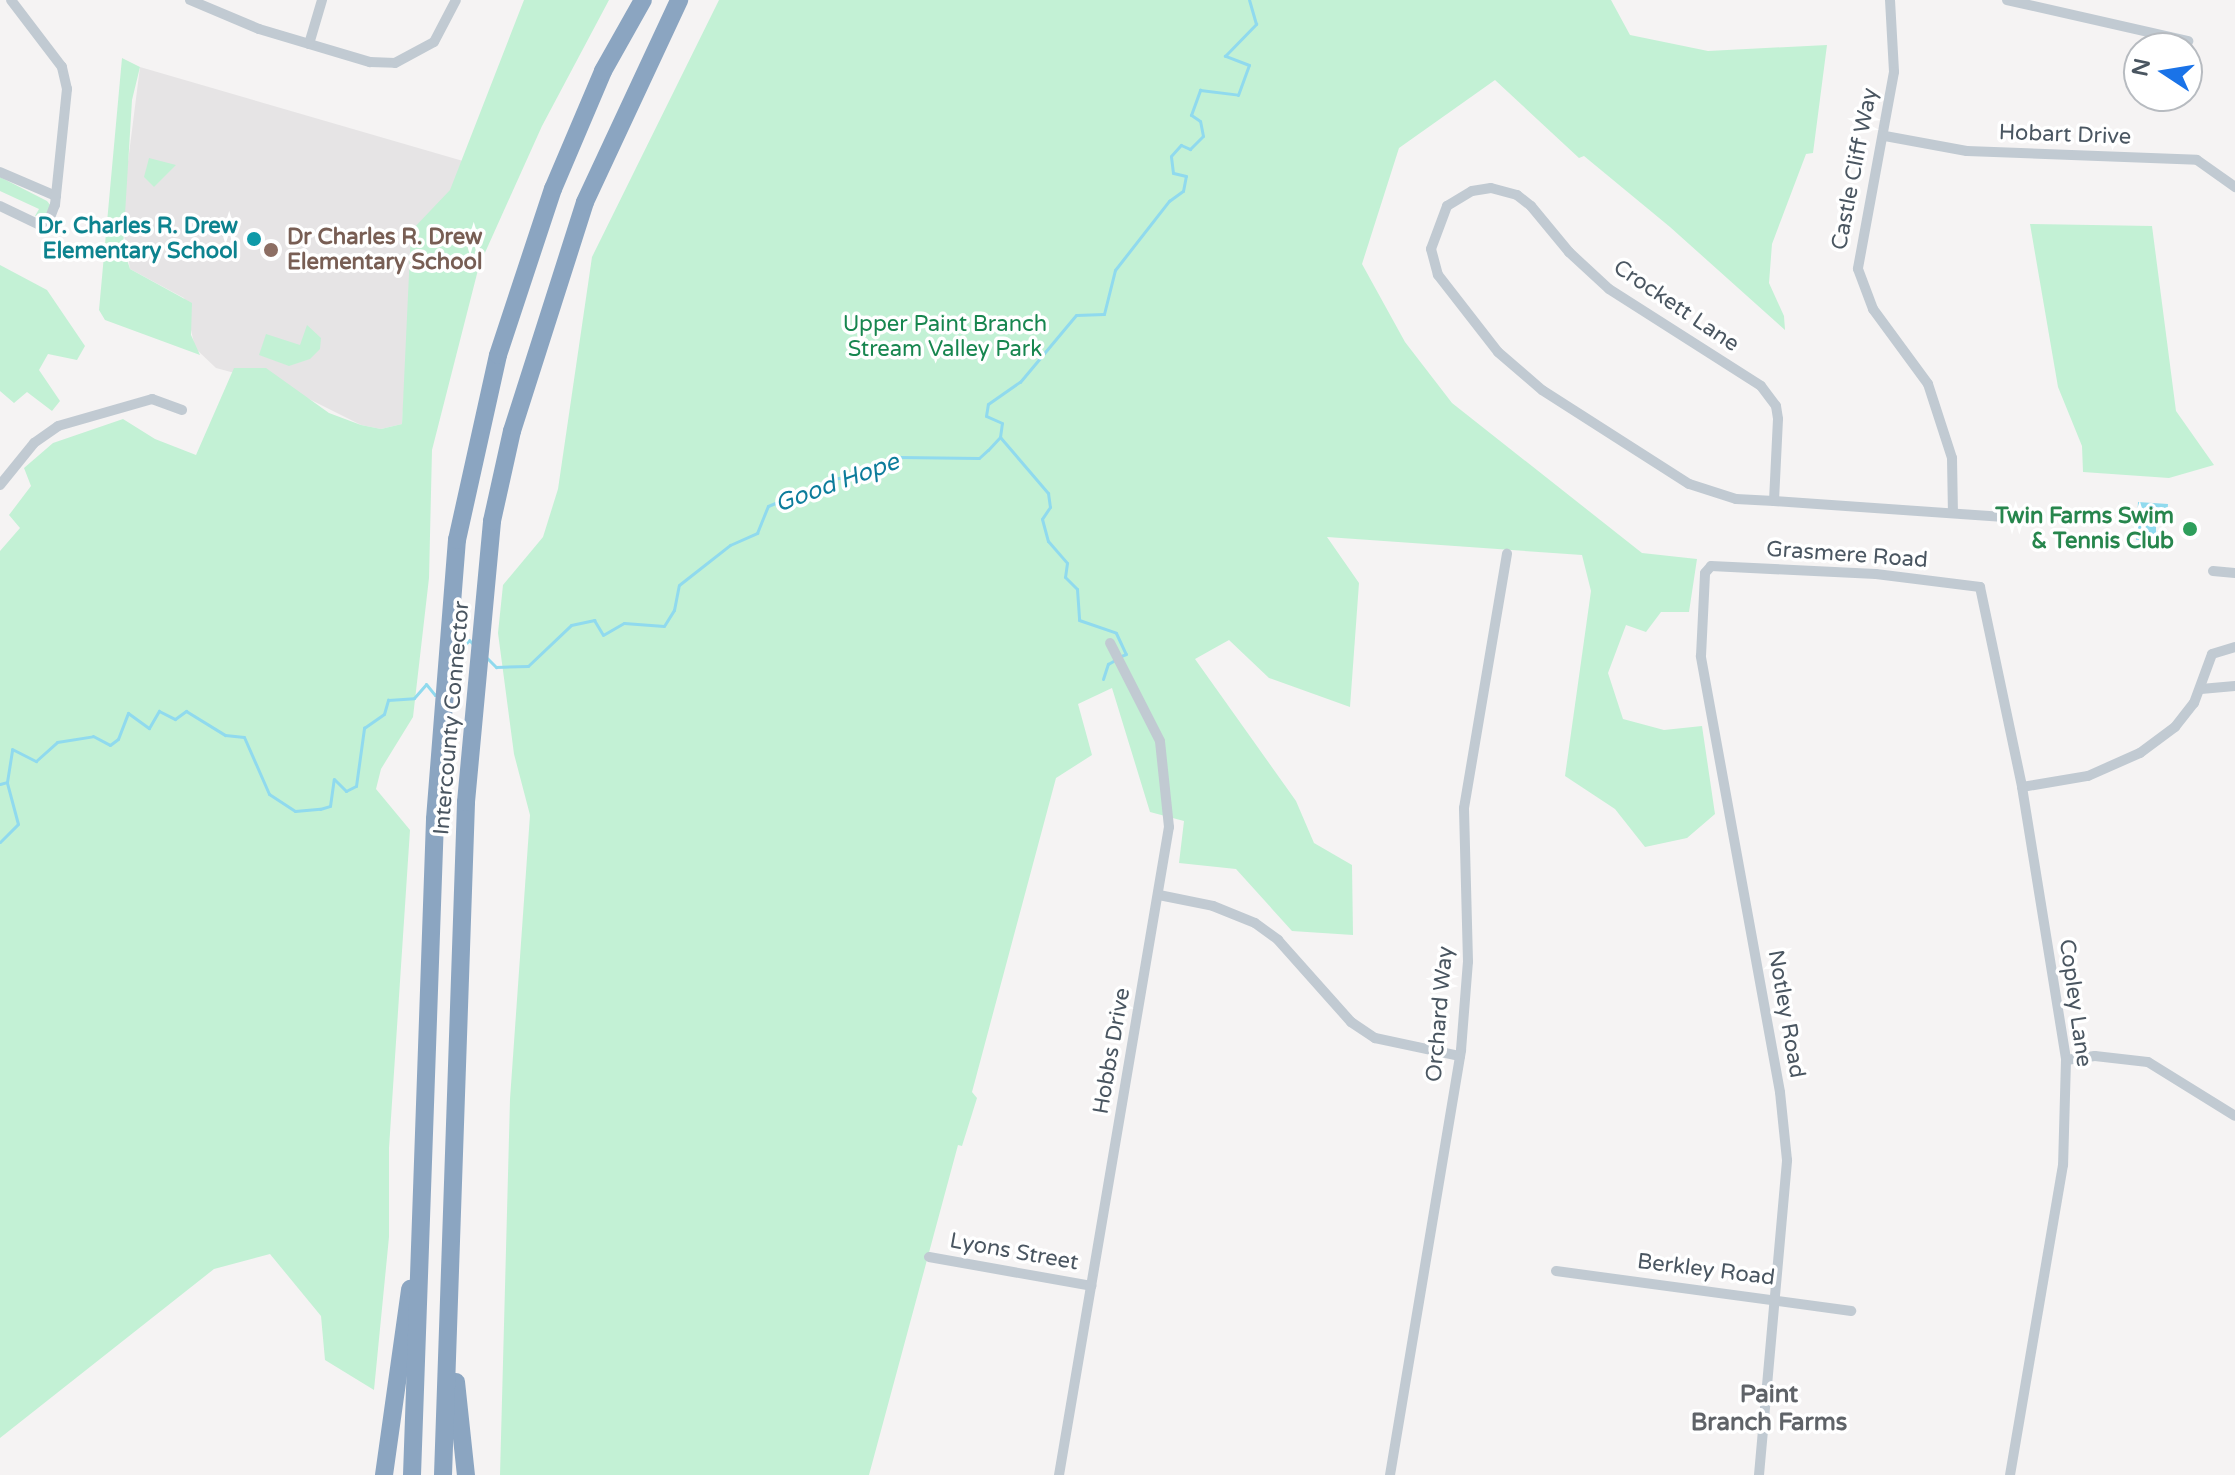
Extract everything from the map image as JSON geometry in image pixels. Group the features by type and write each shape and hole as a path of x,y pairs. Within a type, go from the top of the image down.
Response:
{"highway":[{"name":"Intercounty Connector","path":"412,1475 435,819 442,679 457,540 498,355 553,189 603,71 643,0"},
{"name":"Intercounty Connector","path":"443,1475 466,802 492,521 512,431 585,202 679,0"},
{"path":"384,1475 421,1227"},
{"path":"449,1340 466,1475"}],"street":[{"path":"0,206 46,228 56,196 67,77 11,0"},
{"path":"190,0 229,20 370,62 410,60 434,42 456,0"},
{"path":"309,44 322,0"},
{"name":"Castle Cliff Way","path":"1890,0 1894,72 1885,136 1860,237 1858,269 1873,309 1928,384 1952,458 1953,513"},
{"path":"2007,0 2148,32"},
{"name":"Hobart Drive","path":"1885,136 1967,151 2197,160 2235,187"},
{"path":"0,172 56,196"},
{"name":"Crockett Lane","path":"1774,501 1778,419 1776,406 1761,386 1609,289 1517,195 1491,188 1472,191 1447,206 1432,241 1438,275 1519,373 1689,484 1736,499 2029,519"},
{"path":"0,485 34,443 58,426 152,399 182,410"},
{"name":"Orchard Way","path":"1390,1475 1460,1056 1468,962 1464,808 1507,554"},
{"name":"Grasmere Road","path":"1711,566 1876,574 1980,587"},
{"name":"Notley Road","path":"1711,566 1705,573 1701,656 1780,1092 1787,1160 1778,1299 1759,1475"},
{"path":"2213,571 2235,573"},
{"name":"Copley Lane","path":"1980,587 2022,787 2066,1060 2063,1165 2010,1475"},
{"name":"Hobbs Drive","path":"1059,1475 1169,827 1160,741 1110,643"},
{"path":"2022,787 2088,776 2140,753 2175,727 2201,689 2205,663 2212,654 2235,647"},
{"path":"2201,689 2235,686"},
{"path":"1159,895 1213,906 1255,923 1278,940 1351,1022 1375,1038 1460,1056"},
{"path":"2066,1060 2095,1056 2148,1062 2235,1116"},
{"name":"Lyons Street","path":"929,1257 1091,1286"},
{"name":"Berkley Road","path":"1556,1271 1851,1311"}],"shaded area":[{"name":"Dr Charles R. Drew Elementary School","path":"140,67 463,161 410,305 402,424 381,429 361,425 283,386 216,368 195,348 184,298 130,269 121,217"}],"green space":[{"path":"524,0 609,0 542,126 479,266 432,450 429,578 413,717 381,769 376,789 410,830 389,1148 389,1237 374,1390 325,1360 321,1316 270,1254 214,1269 0,1438 0,551 20,528 9,515 31,486 24,468 53,443 123,419 155,439 196,455 234,368 266,368 329,413 361,425 381,429 402,424 411,231 450,190"},
{"name":"Upper Paint Branch Stream Valley Park","path":"719,0 1611,0 1630,35 1708,51 1827,45 1813,153 1806,154 1772,244 1769,283 1784,316 1785,330 1670,227 1584,156 1579,158 1495,80 1399,148 1362,264 1405,342 1452,403 1642,553 1697,559 1689,612 1661,612 1646,632 1626,625 1608,673 1623,719 1664,730 1702,726 1715,814 1687,838 1645,847 1615,809 1565,776 1591,591 1582,555 1327,537 1359,583 1350,707 1269,678 1229,640 1195,659 1296,801 1314,843 1352,865 1353,935 1292,931 1236,869 1179,863 1184,821 1150,812 1112,688 1078,704 1092,755 1056,778 972,1092 977,1098 962,1146 958,1145 869,1475 500,1475 510,1099 530,815 514,754 498,633 503,585 543,537 558,489 592,257"},
{"path":"122,58 140,67 132,100 123,247 130,269 192,303 191,335 200,355 105,320 99,310"},
{"path":"149,158 176,165 154,187 144,177"},
{"path":"0,177 47,201 51,206 45,218 35,216 39,209 0,191"},
{"path":"2030,224 2152,226 2176,411 2214,465 2169,478 2083,472 2082,446 2058,387"},
{"path":"0,265 47,290 85,346 77,360 48,354 39,370 60,401 52,411 27,392 14,403 0,391"},
{"path":"307,325 321,338 320,349 310,359 289,366 259,355 266,334 300,345"}],"water":[{"path":"2138,502 2168,504 2167,517 2156,517 2156,540 2136,540"}],"waterway":[{"name":"Good Hope","path":"487,658 496,667 528,666 571,625 594,620 603,635 624,623 664,626 674,610 679,585 730,545 757,533 768,506 833,479 878,471 899,457 979,458 1000,437 1002,423 986,416 988,404 1020,382 1076,315 1104,314 1115,270 1169,201 1183,191 1186,176 1173,173 1171,156 1181,145 1190,149 1203,136 1200,121 1191,115 1200,90 1238,95 1249,65 1225,56 1256,24 1249,0"},
{"path":"1000,437 1048,493 1050,507 1042,519 1048,541 1067,563 1065,577 1077,589 1079,620 1116,633 1126,654 1121,656"},
{"name":"Good Hope","path":"456,654 469,640 473,644"},
{"path":"1103,679 1108,664 1115,660"},
{"name":"Good Hope","path":"0,784 7,782 12,749 36,761 57,742 93,736 110,745 118,739 128,713 149,728 159,711 175,719 186,711 225,735 244,737 269,794 295,811 320,809 330,806 334,779 346,791 356,786 364,728 384,714 388,700 414,698 426,684 435,695 439,692"},
{"path":"0,842 18,824 7,783"}],"place":[{"name":"Dr. Charles R. Drew Elementary School","path":"254,239"},
{"name":"Dr Charles R. Drew Elementary School","path":"271,250"},
{"name":"Twin Farms Swim & Tennis Club","path":"2190,529"}],"district":[{"name":"Paint Branch Farms","path":"1769,1409"}]}
